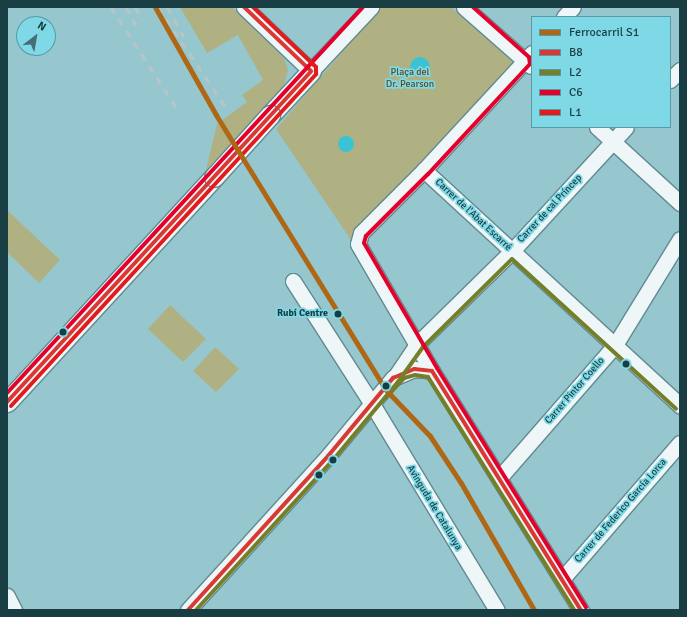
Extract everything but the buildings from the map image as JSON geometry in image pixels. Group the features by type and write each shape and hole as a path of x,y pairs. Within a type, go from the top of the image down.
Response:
{"street":[{"path":"244,7 311,71"},
{"path":"7,402 371,7"},
{"path":"464,7 530,60 361,233 358,244 418,343 432,371 500,477 581,610"},
{"path":"565,16 573,7"},
{"path":"671,79 680,70"},
{"path":"597,128 680,203"},
{"name":"Carrer de cal Príncep","path":"188,610 237,558 372,404 394,378 418,343 512,251 625,128"},
{"name":"Carrer de l'Abat Escarré","path":"424,170 680,405"},
{"name":"Carrer Pintor Coello","path":"500,477 615,345 680,239"},
{"name":"Avinguda de Catalunya","path":"293,281 372,404 497,610"},
{"path":"394,378 414,369 432,371"},
{"name":"Carrer de Federico García Lorca","path":"562,579 680,443"},
{"path":"7,596 14,610"}],"green space":[{"path":"180,7 232,7 284,58 288,70 283,90 206,170 217,124 247,102 242,95 263,80 238,35 207,53"},
{"name":"Plaça del Dr. Pearson","path":"381,7 451,7 514,63 351,240 276,129"},
{"path":"7,210 60,260 39,283 7,252"},
{"path":"170,305 206,339 183,362 148,329"},
{"path":"215,347 239,369 216,392 193,371"}],"water":[{"path":"420,57 427,60 430,67 427,74 420,77 413,74 410,67 413,60"},
{"path":"343,136 349,136 354,141 352,150 349,152 343,152 338,147 338,141"}],"railway":[{"path":"111,7 178,110"},
{"path":"126,7 136,25"},
{"path":"135,7 143,20"},
{"path":"158,7 226,107"},
{"path":"167,7 184,36"}],"rail line":[{"name":"S1","path":"155,7 216,115 385,389 430,436 461,483 534,610"}],"transit line":[{"name":"B8","path":"7,402 311,71 244,7"},
{"name":"L1","path":"11,406 316,74 316,67 253,7"},
{"name":"C6","path":"7,393 363,7"},
{"name":"C6","path":"473,7 529,57 530,64 428,174 366,236 364,243 437,368 586,607"},
{"name":"L2","path":"196,610 333,460 398,382 423,347 512,259 676,409"},
{"name":"B8","path":"188,610 328,456 393,378 414,369 432,371"},
{"name":"B8","path":"432,371 581,610"},
{"name":"L2","path":"385,398 404,378 415,375 428,377 574,610"}],"place":[{"name":"Rubí Centre","path":"338,314"}]}
